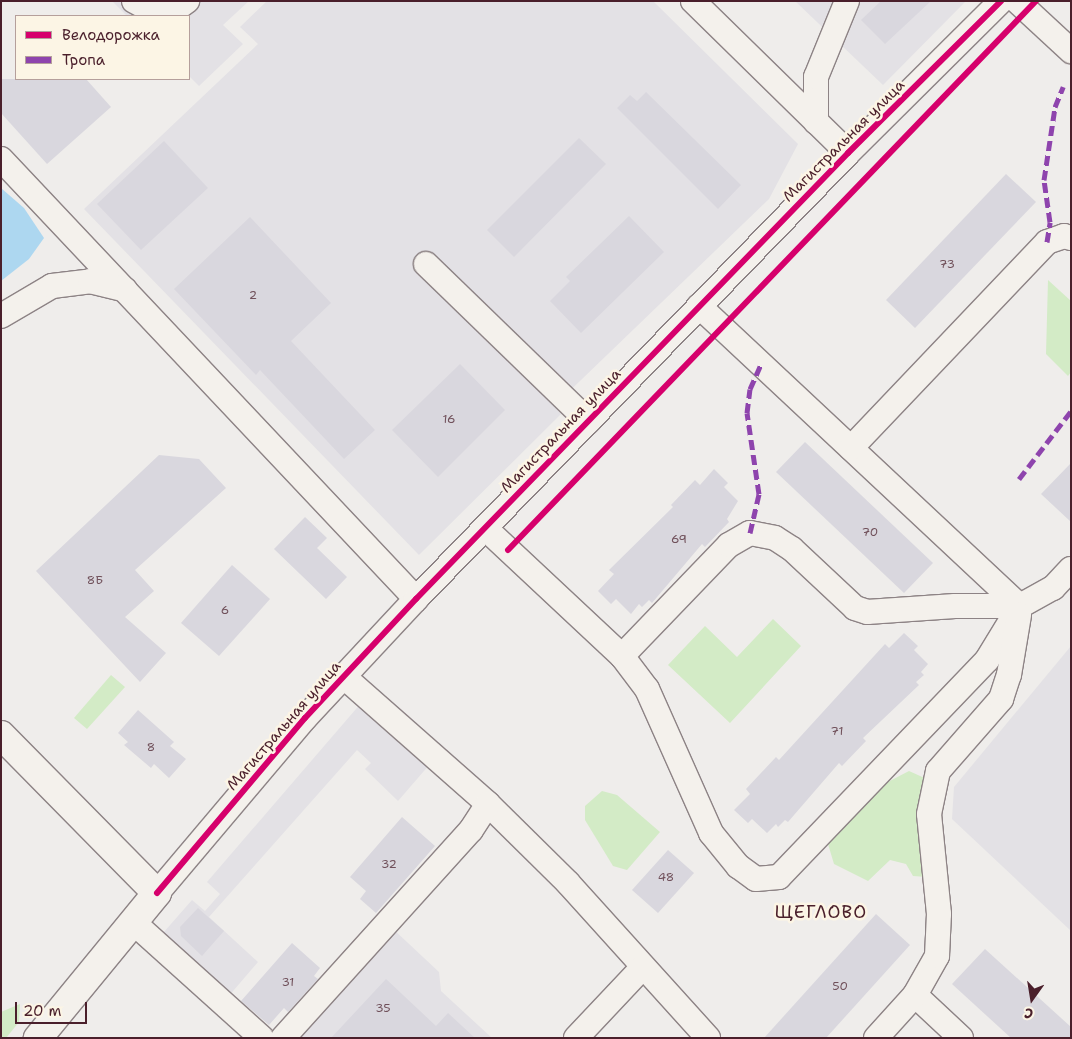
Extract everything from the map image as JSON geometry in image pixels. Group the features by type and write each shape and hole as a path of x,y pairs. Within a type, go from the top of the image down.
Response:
{"main road":[{"path":"1,735 157,893"},
{"name":"Магистральная улица","path":"38,1038 157,893"}],"street":[{"path":"134,1 151,10 180,6 187,1"},
{"path":"693,1 848,153"},
{"path":"816,122 816,77 847,1"},
{"name":"Магистральная улица","path":"157,893 343,676 848,153 1001,1"},
{"path":"1017,1 1071,51"},
{"path":"1,159 416,599"},
{"path":"851,448 1047,242 1064,236 1071,238"},
{"path":"426,264 588,421"},
{"path":"1,316 52,286 90,281 125,290"},
{"path":"700,306 1020,606"},
{"path":"485,528 622,656 647,689 711,833 738,866 756,879 778,877 986,660 1020,606 1052,588 1071,569"},
{"path":"622,656 729,545 750,533 775,538 792,549 855,608 867,612 955,606 1020,606"},
{"path":"876,1038 915,994 937,956 939,914 930,814 938,771 1000,699 1009,675 1020,606"},
{"path":"343,676 488,804 568,883 642,968 708,1038"},
{"path":"283,1038 471,830 488,804"},
{"path":"134,922 262,1038"},
{"path":"576,1038 642,968"},
{"path":"915,994 961,1038"}],"shaded area":[{"path":"112,1 249,1 223,25 243,44 199,86 190,77 190,15 126,15"},
{"path":"267,1 653,1 798,144 769,199 554,406 561,414 419,555 84,209 258,44 240,27"},
{"path":"795,1 966,1 883,85"},
{"path":"1071,646 1071,931 952,819 954,787"},
{"path":"362,702 430,764 398,801 365,769 371,763 357,750 209,917 258,962 216,1011 149,949 192,900 205,911 220,894 207,882"},
{"path":"392,928 439,972 441,991 492,1038 291,1038"}],"green space":[{"path":"1048,280 1071,301 1071,372 1068,376 1046,354"},
{"path":"773,619 801,646 730,723 668,665 705,626 737,657"},
{"path":"111,675 125,687 87,729 74,718"},
{"path":"909,771 929,780 927,877 913,876 906,864 890,860 868,881 834,864 828,844 884,784"},
{"path":"602,791 617,795 660,832 627,870 613,866 585,820 585,806"},
{"path":"20,1004 19,1022 6,1038 1,1038 1,1012"}],"water":[{"path":"1,188 24,208 44,238 29,259 1,281"}],"building":[{"path":"881,1 931,1 885,44 861,20"},
{"path":"1,79 87,80 111,107 47,164 1,113"},
{"path":"646,92 741,185 718,209 617,108 630,95 637,101"},
{"path":"579,138 606,164 514,257 487,230"},
{"path":"164,141 208,188 141,250 97,204"},
{"path":"1006,174 1036,202 915,328 886,300"},
{"path":"629,216 664,252 581,333 550,301 570,281 566,277"},
{"path":"250,217 331,303 291,341 375,430 344,459 260,370 256,375 174,289"},
{"path":"460,364 505,410 438,477 392,430"},
{"path":"805,442 933,563 904,593 776,472"},
{"path":"159,455 199,459 226,488 135,570 154,591 125,617 166,653 140,682 36,571"},
{"path":"1071,463 1071,522 1041,494"},
{"path":"714,469 728,483 724,487 738,501 727,519 729,522 705,547 702,544 652,603 649,600 642,607 639,604 631,614 616,599 611,604 598,591 614,574 609,570 673,507 671,505 695,480 700,485"},
{"path":"305,517 327,538 317,548 347,577 326,599 274,549"},
{"path":"232,565 270,599 219,656 181,623"},
{"path":"904,633 918,646 914,650 928,664 921,672 924,675 916,682 919,685 863,738 866,741 842,766 839,763 788,822 785,820 778,827 776,824 767,833 752,819 748,823 734,810 750,794 746,789 776,757 779,760 885,644 889,648"},
{"path":"138,710 174,742 170,746 186,759 169,778 154,764 151,768 124,745 128,742 118,733"},
{"path":"402,817 435,846 376,913 360,899 366,891 350,877"},
{"path":"668,850 694,873 658,913 632,890"},
{"path":"198,908 224,931 202,956 181,936 180,927"},
{"path":"876,914 910,945 826,1038 764,1038"},
{"path":"292,943 320,968 314,976 318,979 288,1012 284,1008 269,1025 241,1001"},
{"path":"985,949 1071,1027 1071,1038 1011,1038 952,984"},
{"path":"386,979 436,1026 448,1013 475,1038 331,1038"}],"marked path":[{"path":"1047,242 1050,222 1044,180 1055,107 1063,87"},
{"path":"750,533 759,494 747,413 750,389 761,364"},
{"path":"1019,479 1071,411"}],"cycle path":[{"path":"157,893 305,718 416,599 848,153 1001,1"},
{"path":"508,550 1036,1"}],"district":[{"name":"ЩЕГЛОВО","path":"821,912"}]}
